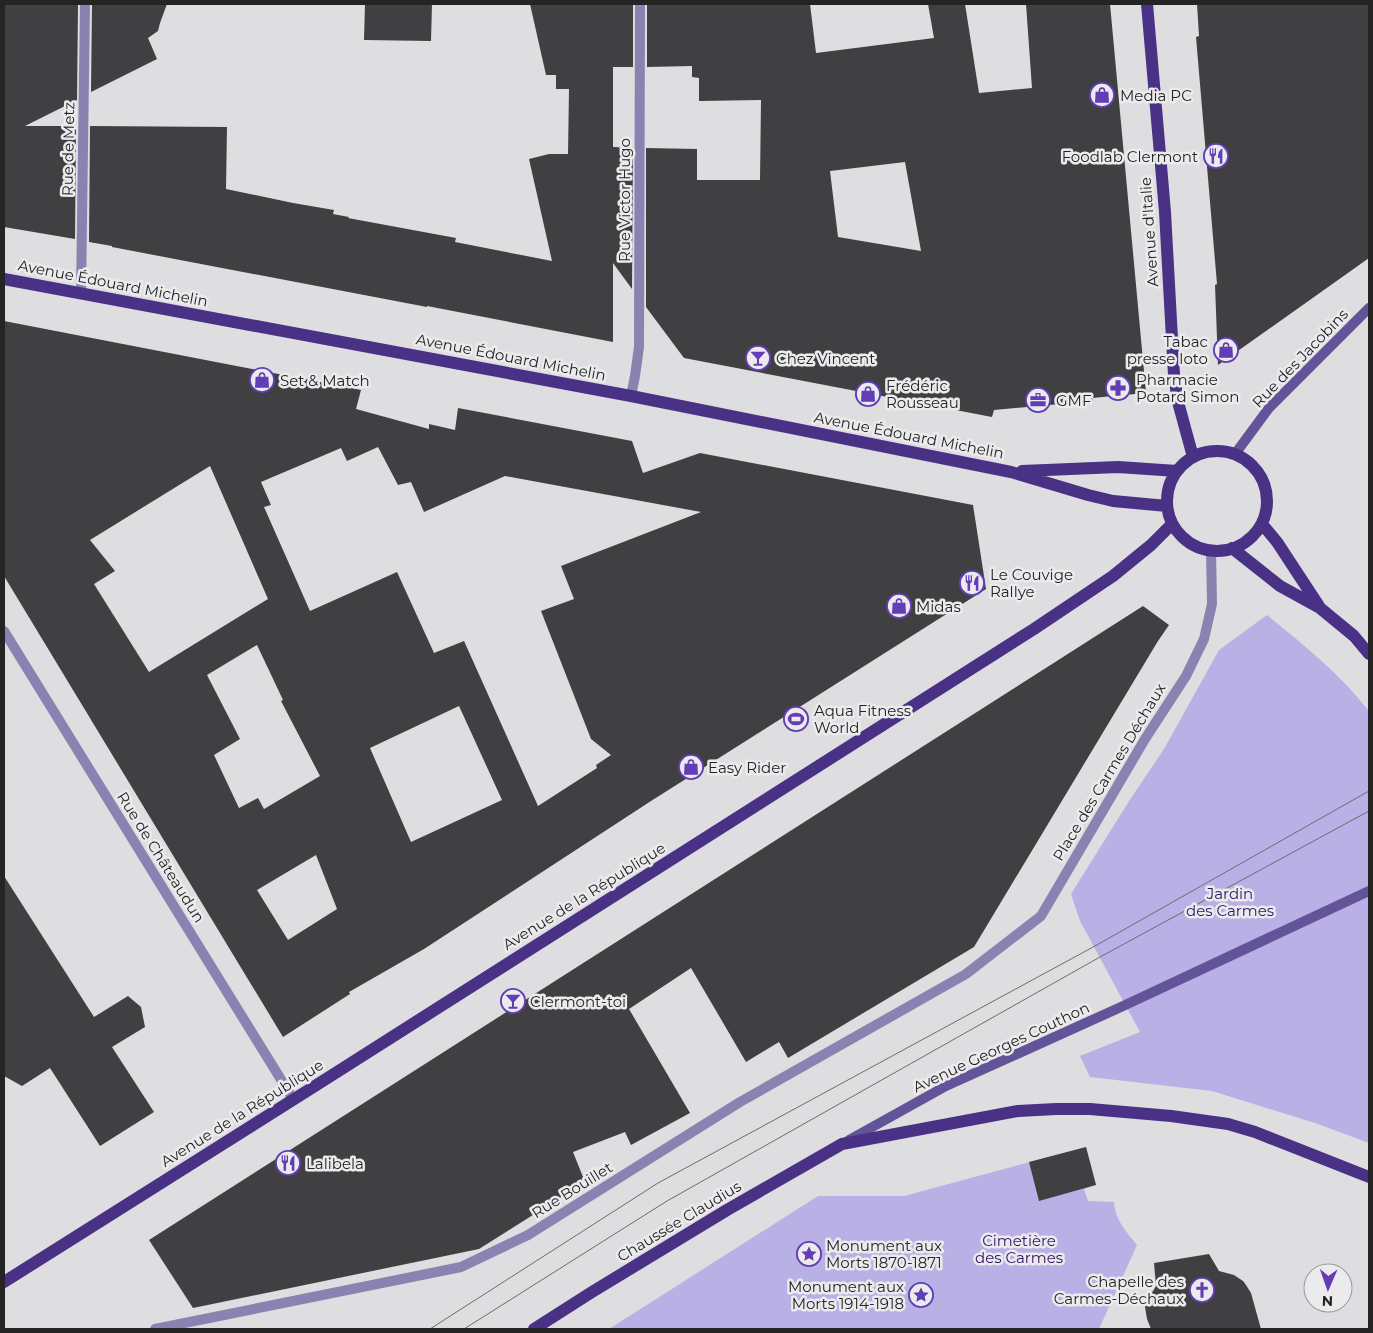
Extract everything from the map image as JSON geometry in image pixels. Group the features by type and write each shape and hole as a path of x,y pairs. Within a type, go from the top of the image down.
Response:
{"main road":[{"name":"Avenue d'Italie","path":"1147,4 1165,212 1175,384 1193,457"},
{"name":"Avenue Édouard Michelin","path":"4,279 631,396 1011,472 1112,501 1167,506"},
{"name":"Rue des Jacobins","path":"1235,454 1269,408 1369,308"},
{"path":"1221,451 1235,454 1255,469 1262,480 1266,492 1266,504 1262,524 1247,540 1232,548 1211,550 1196,546 1182,536 1172,524 1167,506 1168,487 1177,471 1193,457 1206,452 1221,451"},
{"name":"Avenue Édouard Michelin","path":"1011,472 1118,467 1177,471"},
{"name":"Avenue de la République","path":"4,1282 1034,629 1113,576 1172,524"},
{"path":"1262,524 1277,542 1320,608"},
{"path":"1232,548 1280,586 1320,608 1354,636 1369,654"},
{"name":"Avenue Georges Couthon","path":"842,1144 946,1086 1121,1008 1369,890"},
{"name":"Chaussée Claudius","path":"534,1329 727,1210 842,1144 1018,1112 1056,1108 1090,1108 1228,1124 1255,1132 1369,1177"}],"street":[{"name":"Rue de Metz","path":"81,294 85,4"},
{"name":"Rue Victor Hugo","path":"631,396 639,347 640,4"},
{"name":"Place des Carmes Déchaux","path":"966,974 1041,916 1146,739 1186,676 1204,639 1212,604 1211,550"},
{"name":"Rue de Châteaudun","path":"4,631 293,1099"},
{"name":"Rue Bouillet","path":"155,1329 461,1266 528,1235 740,1102 966,974"}],"green space":[{"name":"Jardin des Carmes","path":"1267,615 1334,672 1369,711 1369,1143 1315,1123 1212,1091 1090,1077 1080,1056 1140,1032 1080,921 1071,894 1164,749 1219,650"},
{"name":"Cimetière des Carmes","path":"1086,1147 1096,1184 1084,1189 1088,1201 1114,1202 1119,1220 1137,1245 1099,1329 609,1329 818,1196 904,1196"}],"building":[{"path":"5,4 78,4 77,100 25,126 76,126 75,239 4,227"},
{"path":"92,4 167,4 158,31 148,38 157,59 91,92"},
{"path":"365,4 432,4 431,41 364,40"},
{"path":"530,4 633,4 633,67 613,67 613,147 633,148 632,289 613,263 613,342 89,242 90,126 227,127 226,189 334,210 333,214 348,218 456,238 455,242 552,261 529,159 549,154 568,154 569,89 556,89 556,75 546,75"},
{"path":"647,4 810,4 816,53 934,38 928,4 965,4 979,93 1032,88 1026,4 1110,4 1146,393 1092,398 1093,401 994,410 992,417 684,358 646,307 646,148 697,149 697,180 760,180 761,100 699,101 699,78 692,77 692,66 647,67","holes":["905,162 921,251 838,237 830,171"]},
{"path":"1197,4 1369,4 1369,258 1218,365 1215,285 1217,284 1196,37 1199,36"},
{"path":"4,321 361,390 356,409 429,429 429,424 455,430 458,408 632,441 643,473 700,453 973,505 986,589 651,801 424,949 349,992 350,994 283,1037 4,576","holes":["378,447 398,485 411,482 424,512 505,476 701,512 561,566 574,599 541,611 591,739 611,755 596,765 597,768 538,806 464,641 434,653 397,572 310,611 264,507 271,505 261,482 341,448 347,461","210,466 268,599 149,672 94,584 115,571 90,540","257,645 283,700 281,701 320,776 264,809 258,798 239,808 214,755 240,739 207,675","459,706 502,800 411,842 370,748","316,855 337,909 288,940 257,890"]},
{"path":"1143,606 1169,625 974,947 788,1058 779,1042 746,1062 691,968 629,1009 690,1113 631,1145 625,1132 573,1152 585,1182 479,1249 193,1308 149,1240"},
{"path":"4,876 94,1017 128,996 141,1007 145,1027 112,1047 154,1112 100,1146 50,1068 22,1086 4,1076"},
{"path":"1086,1147 1096,1185 1039,1201 1029,1162"},
{"name":"Chapelle des Carmes-Déchaux","path":"1209,1254 1219,1271 1234,1275 1246,1285 1251,1293 1261,1329 1151,1329 1145,1307 1156,1286 1154,1263"}],"tram line":[{"path":"430,1329 658,1183 1095,946 1369,791"},
{"path":"464,1329 667,1201 1100,957 1369,811"}],"place":[{"name":"Media PC","path":"1102,95"},
{"name":"Foodlab Clermont","path":"1216,156"},
{"name":"Tabac presse loto","path":"1226,350"},
{"name":"Chez Vincent","path":"758,358"},
{"name":"Set & Match","path":"262,380"},
{"name":"Pharmacie Potard Simon","path":"1118,388"},
{"name":"Frédéric Rousseau","path":"868,394"},
{"name":"GMF","path":"1038,400"},
{"name":"Le Couvige Rallye","path":"972,583"},
{"name":"Midas","path":"899,606"},
{"name":"Aqua Fitness World","path":"796,719"},
{"name":"Easy Rider","path":"691,767"},
{"name":"Clermont-toi","path":"513,1001"},
{"name":"Lalibela","path":"288,1163"},
{"name":"Monument aux Morts 1870-1871","path":"809,1254"},
{"name":"Chapelle des Carmes-Déchaux","path":"1202,1290"},
{"name":"Monument aux Morts 1914-1918","path":"921,1295"}]}
